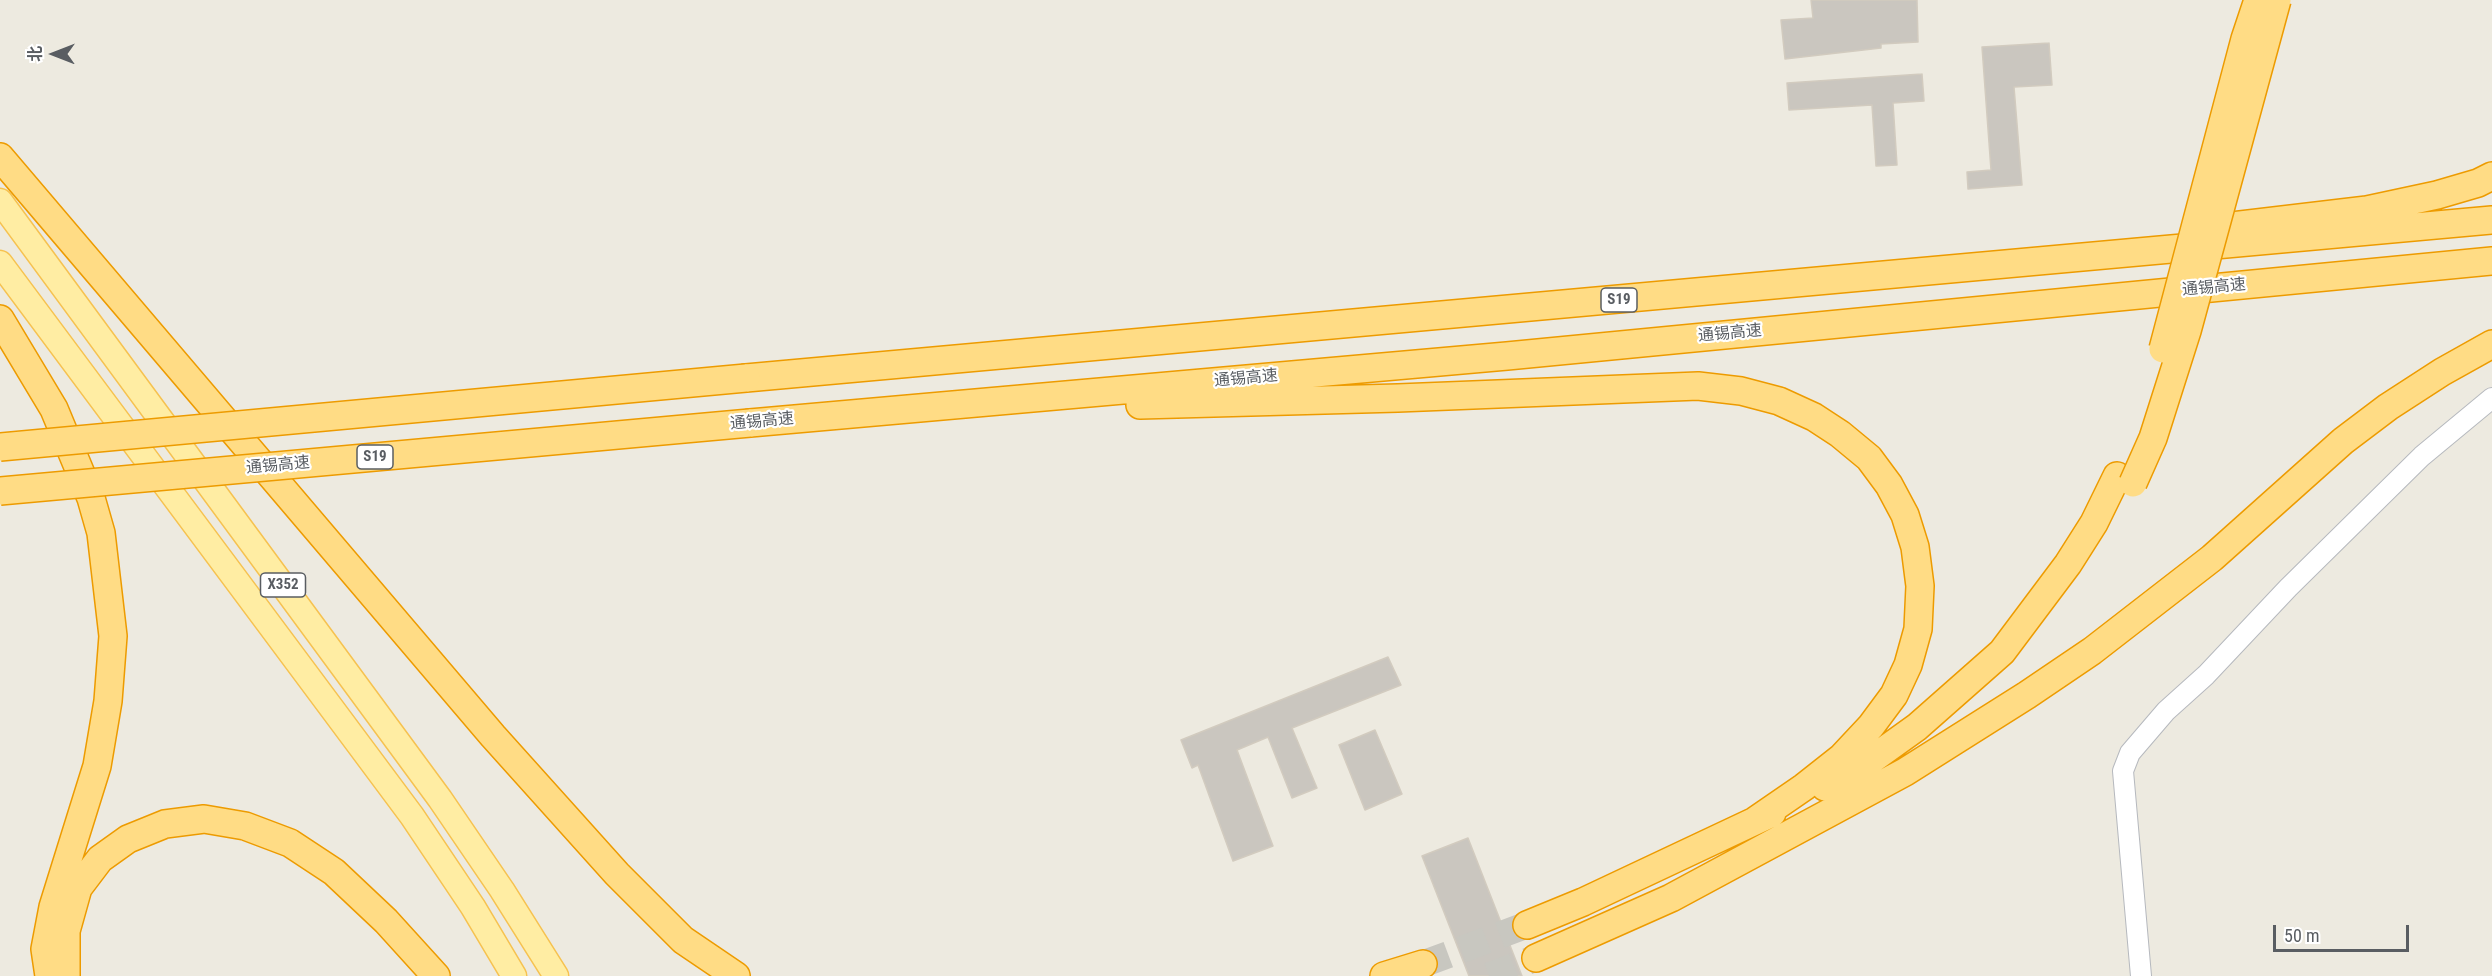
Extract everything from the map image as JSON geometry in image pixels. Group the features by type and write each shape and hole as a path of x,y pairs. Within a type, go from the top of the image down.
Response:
{"highway":[{"path":"1784,837 1952,719 2024,650 2088,562 2125,480 2163,351 2245,39 2258,0"},
{"path":"1527,925 1583,902 1827,787 1871,760 1917,727 2002,652 2068,564 2153,438 2187,331 2277,0"},
{"path":"0,157 516,762 617,874 683,940 736,976"},
{"path":"1801,283 2367,210 2437,195 2478,183 2492,176"},
{"name":"S19","path":"0,447 2492,220"},
{"name":"通锡高速","path":"0,491 1507,356 2492,261"},
{"path":"0,319 54,409 91,498 101,533 113,636 108,701 97,766 53,907 45,949 49,976"},
{"path":"1536,958 1671,898 1905,772 2027,695 2092,651 2212,558 2343,441 2388,407 2433,377 2492,344"},
{"path":"923,407 1398,398 1698,386 1741,391 1779,401 1814,417 1840,434 1869,458 1889,485 1905,515 1915,548 1920,586 1918,629 1908,665 1899,685 1871,726 1842,757 1756,820"},
{"path":"66,976 66,931 78,888 100,860 128,840 165,824 204,819 245,826 290,843 308,854 334,872 386,921 436,976"},
{"path":"1384,976 1423,964"}],"main road":[{"name":"X352","path":"0,201 441,799 556,976"},
{"name":"X352","path":"0,263 412,816 514,976"}],"street":[{"path":"2141,976 2123,771 2130,753 2166,711 2206,675 2288,588 2422,456 2492,398"}],"building":[{"path":"1811,0 1917,0 1918,42 1881,44 1881,48 1785,59 1781,20 1813,18"},
{"path":"2049,43 2052,85 2014,87 2022,185 1968,189 1967,172 1991,170 1982,47"},
{"path":"1922,74 1924,101 1893,103 1897,165 1876,166 1872,105 1789,110 1787,83"},
{"path":"1388,657 1401,685 1292,728 1317,788 1292,798 1268,737 1237,750 1273,846 1233,861 1198,765 1192,768 1181,740"},
{"path":"1375,730 1402,794 1365,810 1339,745"},
{"path":"1468,838 1522,976 1469,976 1422,856"}],"tunnel":[{"path":"1423,964 1527,925"},
{"path":"1489,976 1536,958"}]}
